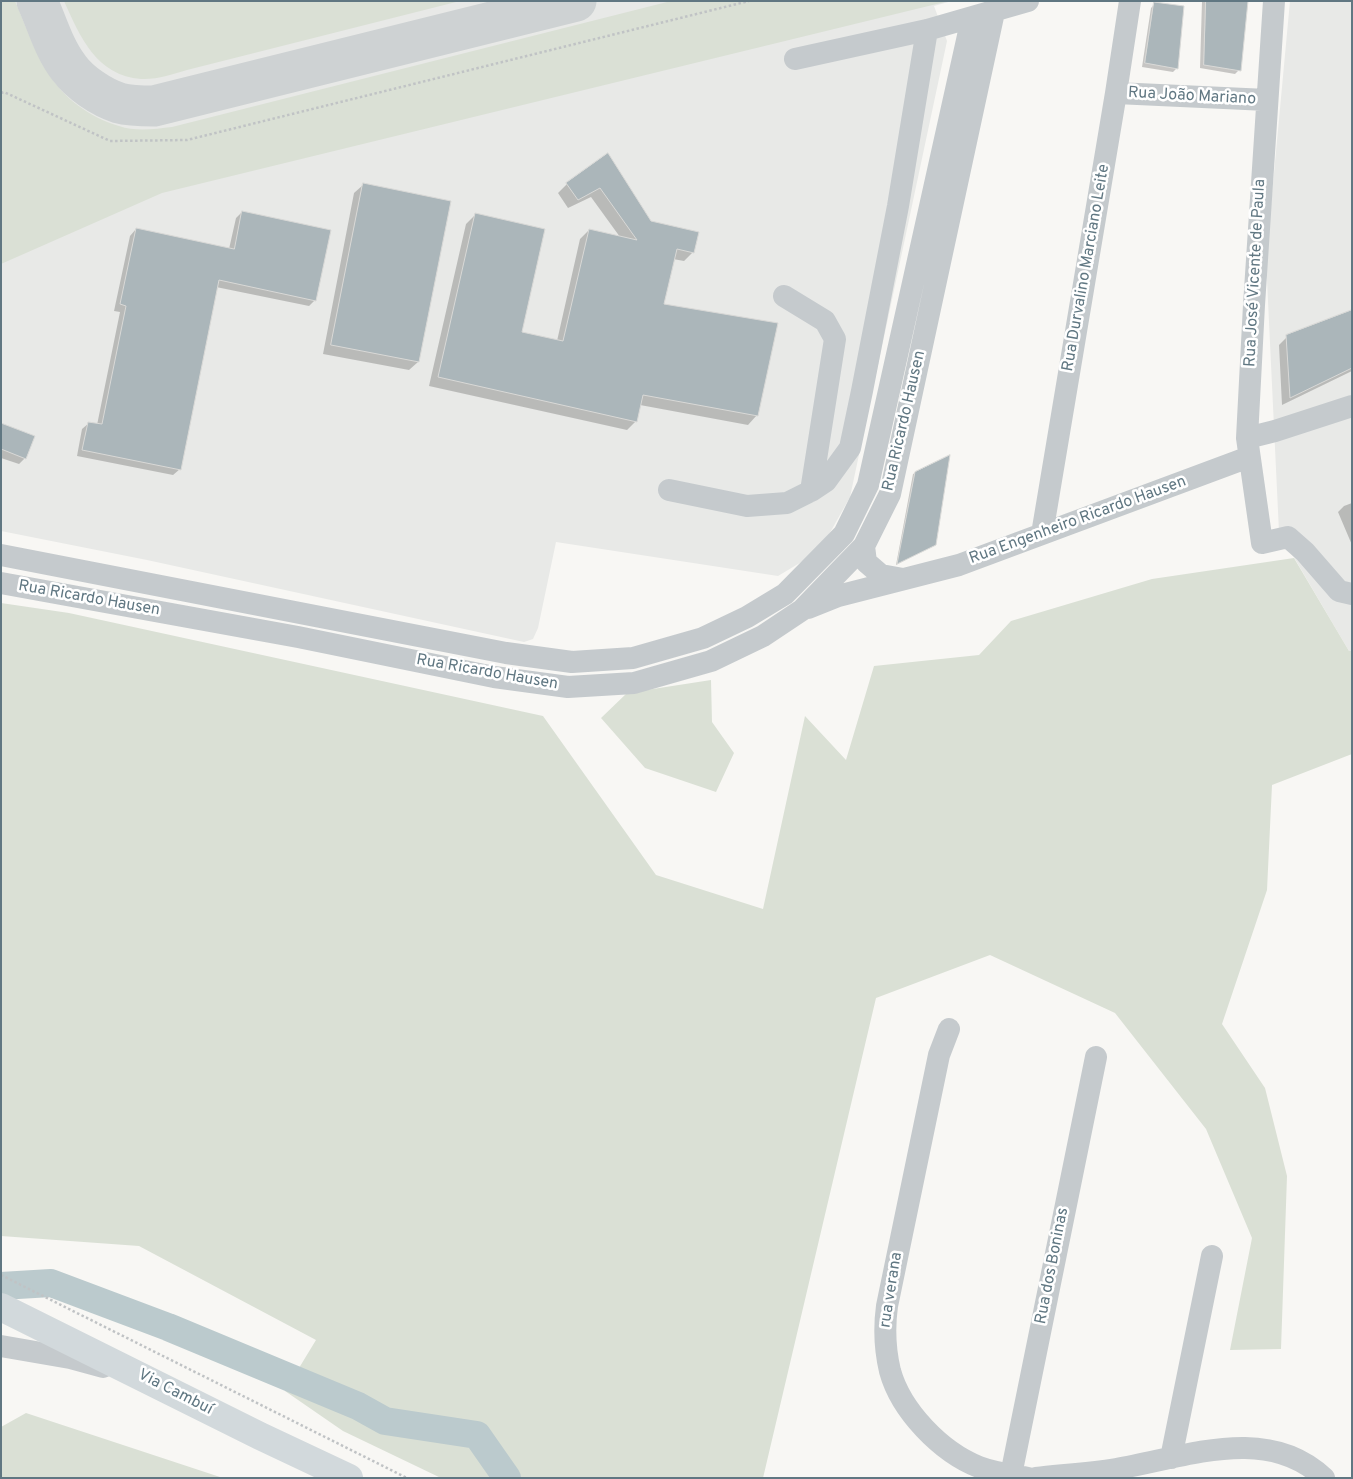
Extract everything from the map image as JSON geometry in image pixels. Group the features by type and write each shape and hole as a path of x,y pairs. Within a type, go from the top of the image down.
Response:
{"main road":[{"name":"Via Cambuí","path":"1,1307 260,1436 349,1478"}],"street":[{"path":"795,58 927,30 1028,1"},
{"name":"Rua Durvalino Marciano Leite","path":"1042,534 1130,1"},
{"name":"Rua José Vicente de Paula","path":"1274,1 1254,305 1248,448 1262,543 1288,537 1305,552 1339,591 1352,594"},
{"name":"Rua Ricardo Hausen","path":"1,583 298,637 494,677 568,687 634,683 711,662 763,636 802,610 864,546 890,494 994,12"},
{"name":"Rua Ricardo Hausen","path":"1,555 506,653 572,662 633,658 703,638 747,617 785,594 844,534 868,485 972,18"},
{"path":"669,490 747,506 787,503 826,481 850,448 898,206 927,30"},
{"name":"Rua João Mariano","path":"1116,93 1267,100"},
{"path":"784,296 825,322 835,339 811,491"},
{"name":"Rua Engenheiro Ricardo Hausen","path":"802,610 838,596 959,565 1042,534 1248,448 1275,432 1352,406"},
{"name":"Rua Engenheiro Ricardo Hausen","path":"864,546 866,562 881,576 904,579"},
{"name":"rua verana","path":"949,1029 939,1055 887,1306 884,1326 886,1348 890,1372 900,1393 910,1410 933,1437 953,1452 977,1466 992,1472 1020,1476"},
{"name":"Rua dos Boninas","path":"1020,1476 1096,1058"},
{"path":"1171,1458 1212,1256"},
{"path":"1,1346 70,1358 150,1380"},
{"path":"1036,1478 1116,1469 1206,1451 1249,1447 1265,1448 1296,1460 1318,1472 1324,1478"}],"path":[{"path":"1,93 4,92 110,141 187,140 749,1"},
{"path":"1,1275 407,1478"}],"shaded area":[{"path":"1,1 952,1 934,6 947,41 850,497 827,538 808,558 778,576 556,542 538,628 533,639 524,642 147,560 1,531"},
{"path":"1,1 15,1 42,63 53,81 69,98 87,112 108,122 125,128 146,130 172,127 671,1 949,1 162,193 1,264"},
{"path":"64,1 460,1 153,79 141,79 113,71 92,52 84,41"},
{"path":"1290,1 1352,1 1352,651 1349,651 1279,532 1266,259"},
{"path":"1294,558 1349,651 1352,651 1352,754 1272,785 1267,890 1222,1024 1265,1088 1287,1176 1281,1349 1230,1350 1252,1238 1206,1129 1115,1013 990,955 876,998 763,1478 441,1478 343,1431 285,1391 316,1340 139,1246 1,1236 1,603 69,613 543,716 656,875 763,909 805,716 846,760 874,666 979,655 1011,621 1152,579"},
{"path":"711,680 712,722 734,753 716,792 645,768 601,718 627,693"},
{"path":"26,1413 223,1478 1,1478 1,1427"}],"building":[{"path":"1206,1 1248,1 1241,71 1204,65"},
{"path":"1154,2 1184,6 1178,69 1145,63"},
{"path":"608,153 651,221 699,232 694,253 677,249 664,304 778,323 758,416 643,395 637,422 438,377 475,213 545,229 522,332 563,341 589,229 637,240 600,188 578,200 566,183"},
{"path":"363,183 451,201 419,362 331,345"},
{"path":"242,211 331,230 316,301 219,280 181,470 82,450 88,422 102,424 126,306 120,304 136,228 234,249"},
{"path":"1352,310 1352,368 1290,398 1286,335"},
{"path":"1,423 35,436 26,459 1,449"},
{"path":"950,455 936,545 897,564 915,472"}],"waterway":[{"path":"1,1286 51,1283 168,1327 358,1406 385,1421 477,1435 507,1478"}],"taxiway":[{"path":"37,1 59,53 79,79 98,93 119,103 154,106 576,1"}]}
